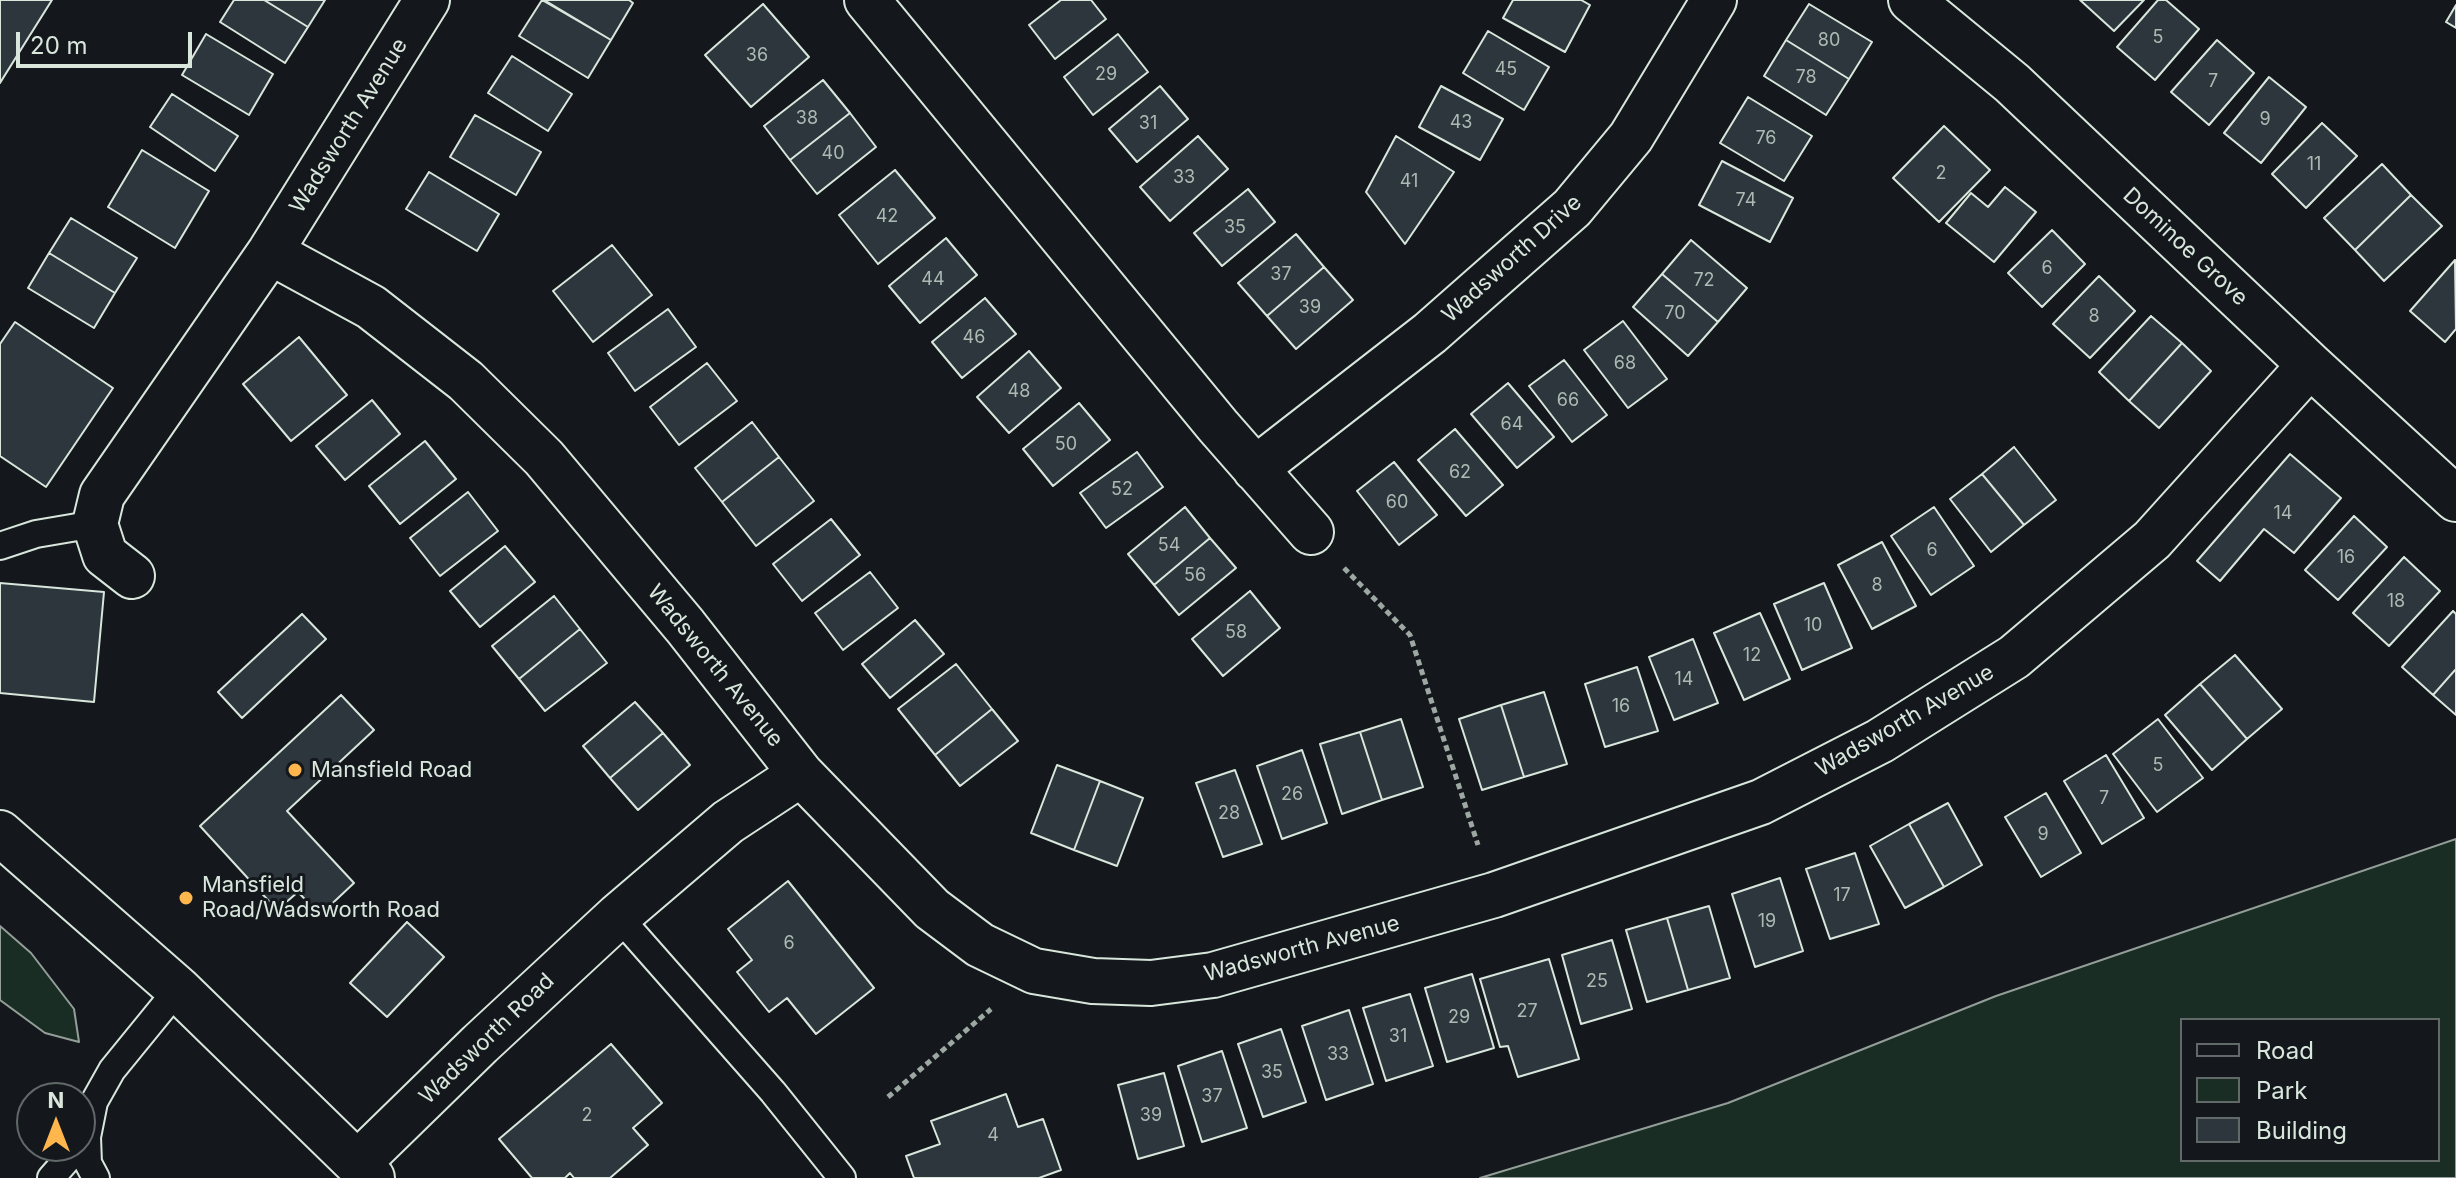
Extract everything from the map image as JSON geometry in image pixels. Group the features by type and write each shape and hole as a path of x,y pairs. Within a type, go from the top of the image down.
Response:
{"street":[{"name":"Wadsworth Avenue","path":"95,524 102,495 270,252 427,0"},
{"path":"867,0 1255,469 1311,532"},
{"name":"Wadsworth Drive","path":"1255,469 1430,333 1572,208 1631,137 1714,0"},
{"name":"Dominoe Grove","path":"1911,0 2012,83 2456,499"},
{"name":"Wadsworth Avenue","path":"270,252 371,307 466,381 544,458 685,626 801,774 932,909 980,945 1034,971 1093,981 1151,983 1213,975 1494,895 1761,802 1880,741 2014,657 2152,540 2310,365"},
{"path":"95,524 105,555 132,576"},
{"name":"Wadsworth Road","path":"365,1171 480,1044 618,916 728,822 801,774"},
{"path":"0,833 178,989 365,1171"}],"lane":[{"path":"0,546 36,534 95,524"},
{"path":"618,916 773,1092 842,1178"},
{"path":"96,1098 112,1070 178,989"},
{"path":"51,1178 65,1162"}],"path":[{"path":"1311,532 1410,635 1494,895"},
{"path":"888,1097 994,1006"}],"green space":[{"path":"2456,839 2456,1178 1480,1178 1728,1103 1996,996"},
{"path":"0,926 31,953 74,1009 79,1042 45,1033 0,1000"}],"building":[{"path":"0,0 52,0 0,83"},
{"path":"234,0 264,0 308,27 285,63 220,22"},
{"path":"264,0 325,0 308,27"},
{"path":"542,0 611,40 588,78 519,36"},
{"path":"544,0 629,0 633,3 611,40"},
{"path":"1061,0 1091,0 1106,19 1055,59 1029,25"},
{"path":"1513,0 1581,0 1590,5 1565,52 1503,18"},
{"path":"2080,0 2144,0 2114,31"},
{"path":"2158,0 2166,0 2199,29 2155,80 2117,47"},
{"path":"763,4 809,57 751,107 705,55"},
{"path":"1809,4 1872,42 1849,79 1786,40"},
{"path":"2456,5 2456,28 2446,22"},
{"path":"1488,31 1549,67 1524,110 1463,73"},
{"path":"206,34 273,74 249,115 182,75"},
{"path":"1118,34 1148,72 1093,115 1064,77"},
{"path":"1786,40 1849,79 1826,115 1764,76"},
{"path":"2217,40 2254,73 2209,125 2171,92"},
{"path":"512,56 572,94 548,131 488,93"},
{"path":"2269,77 2306,107 2261,163 2224,133"},
{"path":"823,80 850,113 790,160 764,126"},
{"path":"1160,86 1188,119 1137,162 1109,129"},
{"path":"1441,86 1503,119 1480,160 1419,127"},
{"path":"172,94 238,136 215,171 150,127"},
{"path":"1748,97 1812,136 1784,181 1720,143"},
{"path":"850,113 876,147 817,194 790,160"},
{"path":"475,115 541,152 516,195 450,157"},
{"path":"2322,123 2357,156 2306,208 2272,174"},
{"path":"1944,126 1990,170 1939,222 1893,178"},
{"path":"1198,136 1228,169 1170,221 1140,187"},
{"path":"1396,136 1454,172 1405,244 1366,192"},
{"path":"142,150 209,191 175,248 108,207"},
{"path":"1722,161 1793,198 1770,242 1699,205"},
{"path":"2382,164 2411,195 2355,250 2324,218"},
{"path":"895,170 935,218 878,264 839,215"},
{"path":"429,172 499,214 477,251 406,209"},
{"path":"2005,187 2036,212 1994,262 1946,223 1971,193 1988,207"},
{"path":"1248,189 1275,222 1222,266 1194,233"},
{"path":"2411,195 2442,226 2384,281 2355,250"},
{"path":"71,218 137,258 115,293 49,253"},
{"path":"2052,230 2085,264 2042,307 2008,273"},
{"path":"1296,234 1324,267 1267,316 1238,283"},
{"path":"946,238 977,275 920,323 889,286"},
{"path":"1691,240 1747,288 1718,322 1662,274"},
{"path":"612,245 652,295 593,342 553,291"},
{"path":"49,253 115,293 94,328 28,288"},
{"path":"2455,260 2456,329 2445,342 2410,311"},
{"path":"1324,267 1353,300 1296,349 1267,316"},
{"path":"1662,274 1718,322 1688,356 1633,307"},
{"path":"2099,276 2135,311 2090,358 2053,324"},
{"path":"985,298 1016,334 962,378 932,342"},
{"path":"668,309 696,347 635,391 608,353"},
{"path":"2151,316 2182,343 2129,401 2099,372"},
{"path":"1623,321 1667,379 1628,408 1584,350"},
{"path":"15,322 113,388 46,487 0,456 0,344"},
{"path":"299,337 347,395 291,441 243,384"},
{"path":"2182,343 2211,371 2159,428 2129,401"},
{"path":"1029,351 1061,388 1009,433 977,397"},
{"path":"1564,360 1607,415 1572,442 1529,386"},
{"path":"707,363 737,401 679,445 650,407"},
{"path":"1508,383 1554,437 1517,468 1471,414"},
{"path":"372,400 400,434 345,480 316,446"},
{"path":"1079,403 1110,440 1053,486 1023,449"},
{"path":"752,422 779,457 722,502 695,468"},
{"path":"1455,429 1503,485 1466,516 1418,460"},
{"path":"425,441 456,479 400,524 369,486"},
{"path":"2014,447 2056,500 2024,525 1982,474"},
{"path":"1137,452 1163,487 1106,528 1080,493"},
{"path":"2290,454 2341,498 2294,553 2264,529 2220,581 2197,561"},
{"path":"779,457 814,501 756,546 722,502"},
{"path":"1394,462 1437,515 1399,545 1357,491"},
{"path":"1982,474 2024,525 1991,552 1950,499"},
{"path":"468,492 498,531 440,576 410,538"},
{"path":"1185,507 1210,538 1154,585 1128,554"},
{"path":"1934,507 1974,566 1931,595 1891,536"},
{"path":"2354,516 2387,547 2338,600 2305,570"},
{"path":"831,519 860,555 802,601 773,564"},
{"path":"1210,538 1236,568 1179,615 1154,585"},
{"path":"1882,542 1916,606 1872,629 1838,565"},
{"path":"505,546 535,582 480,627 450,591"},
{"path":"2404,557 2440,591 2389,646 2353,613"},
{"path":"870,572 898,608 843,650 815,613"},
{"path":"0,583 104,592 94,702 0,693"},
{"path":"1824,583 1852,648 1802,670 1774,604"},
{"path":"1250,591 1280,628 1223,676 1192,639"},
{"path":"554,596 580,629 519,679 492,646"},
{"path":"2453,611 2456,614 2456,669 2433,695 2402,667"},
{"path":"1760,613 1790,679 1744,700 1714,633"},
{"path":"302,614 326,639 242,718 218,692"},
{"path":"915,620 944,654 890,698 862,664"},
{"path":"580,629 607,663 545,711 519,679"},
{"path":"1693,639 1718,703 1674,720 1649,657"},
{"path":"2235,655 2282,709 2247,739 2200,684"},
{"path":"956,664 992,709 935,755 898,709"},
{"path":"1637,667 1658,731 1605,747 1585,684"},
{"path":"2456,669 2456,715 2433,695"},
{"path":"2200,684 2247,739 2212,770 2165,715"},
{"path":"1544,692 1567,764 1524,777 1501,705"},
{"name":"Mansfield Road","path":"341,695 374,730 287,811 354,883 320,915 298,892 277,910 200,826"},
{"path":"635,702 663,733 610,778 583,746"},
{"path":"1501,705 1524,777 1482,790 1459,719"},
{"path":"992,709 1018,741 960,786 935,755"},
{"path":"1401,719 1423,787 1382,800 1360,732"},
{"path":"2158,719 2203,778 2157,812 2113,754"},
{"path":"1360,732 1382,800 1342,814 1320,744"},
{"path":"663,733 690,765 638,810 610,778"},
{"path":"1302,750 1327,823 1282,839 1257,766"},
{"path":"2106,755 2144,818 2102,844 2064,781"},
{"path":"1057,765 1100,781 1074,850 1031,833"},
{"path":"1235,770 1262,844 1223,857 1196,783"},
{"path":"1100,781 1143,798 1117,866 1074,850"},
{"path":"2046,793 2081,853 2041,877 2005,817"},
{"path":"1948,803 1982,865 1944,887 1909,824"},
{"path":"1909,824 1944,887 1905,908 1870,846"},
{"path":"1855,853 1879,924 1830,939 1806,869"},
{"path":"1780,878 1803,951 1755,967 1732,894"},
{"path":"788,881 874,988 816,1034 787,998 769,1012 737,972 752,960 728,929"},
{"path":"1709,906 1730,978 1688,990 1667,918"},
{"path":"1667,918 1688,990 1647,1002 1626,930"},
{"path":"407,922 444,957 387,1017 350,983"},
{"path":"1612,940 1632,1009 1581,1024 1562,955"},
{"path":"1549,959 1579,1059 1518,1077 1508,1046 1500,1047 1480,979"},
{"path":"1472,974 1494,1048 1447,1062 1425,988"},
{"path":"1410,994 1433,1066 1386,1081 1363,1008"},
{"path":"1349,1010 1373,1084 1326,1100 1302,1026"},
{"path":"1281,1029 1306,1102 1263,1117 1238,1044"},
{"path":"611,1044 662,1103 633,1128 648,1145 610,1178 574,1178 570,1173 565,1178 532,1178 499,1139"},
{"path":"1222,1051 1247,1128 1202,1142 1178,1066"},
{"path":"1164,1073 1184,1146 1138,1159 1118,1085"},
{"path":"1006,1094 1018,1127 1043,1119 1061,1170 1039,1178 914,1178 906,1156 940,1144 931,1121"}],"place":[{"name":"Mansfield Road","path":"295,770"},
{"name":"Mansfield Road/Wadsworth Road","path":"186,898"}]}
